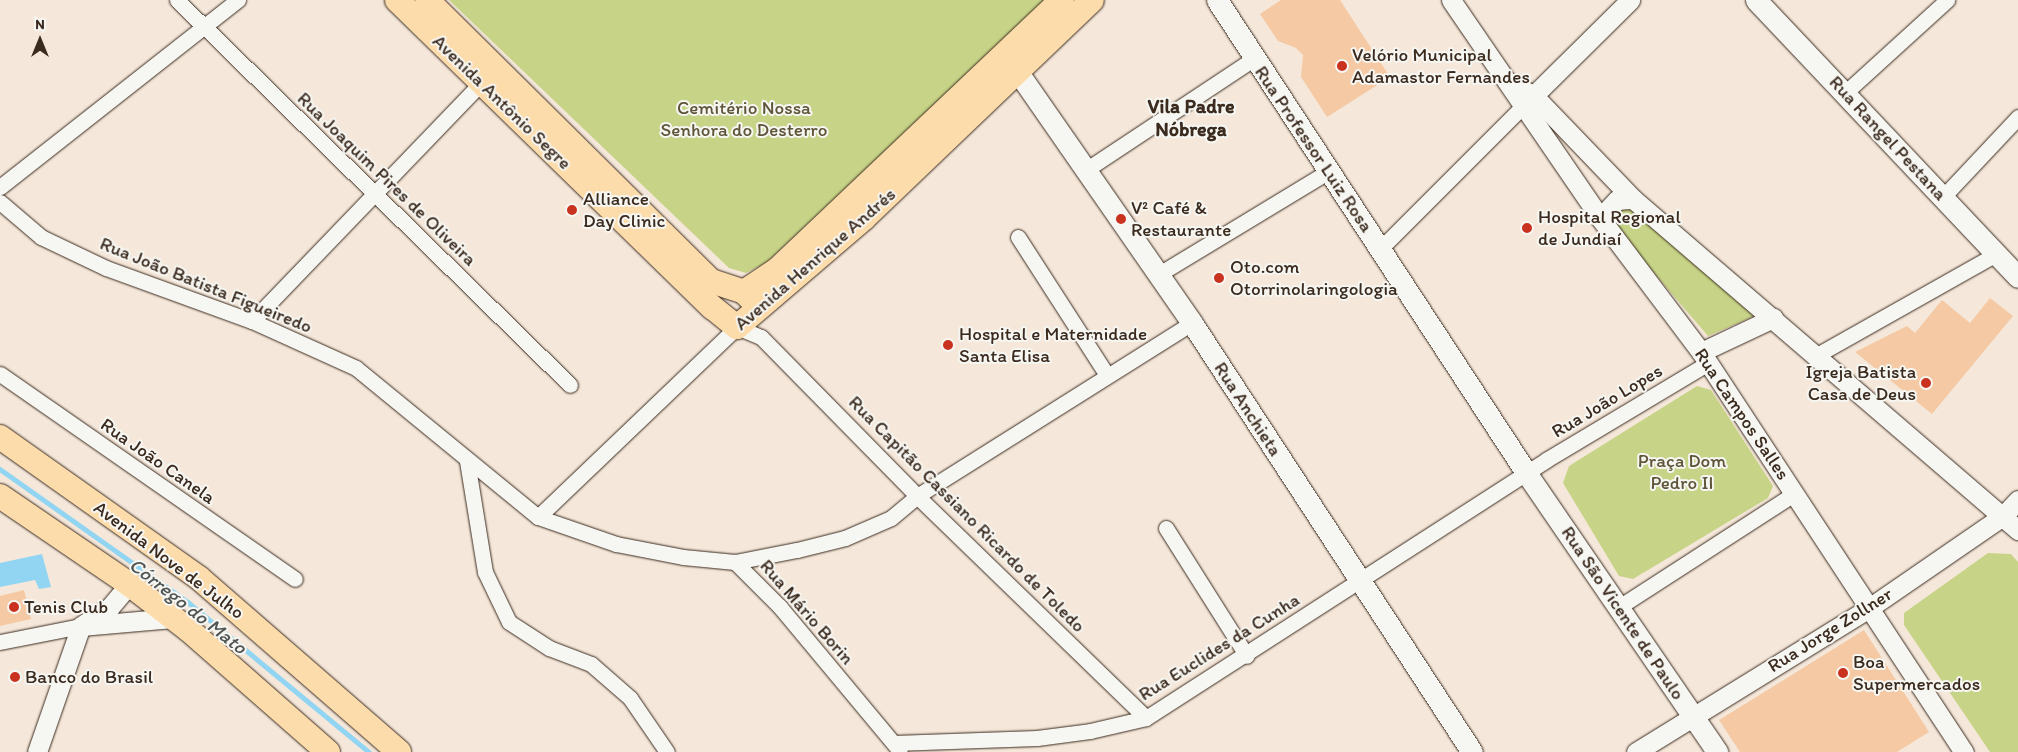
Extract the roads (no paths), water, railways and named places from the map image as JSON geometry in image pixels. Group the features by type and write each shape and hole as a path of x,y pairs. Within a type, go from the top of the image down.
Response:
{"main road":[{"name":"Avenida Antônio Segre","path":"398,0 712,307 737,327"},
{"name":"Avenida Antônio Segre","path":"427,0 711,281 752,299"},
{"name":"Avenida Henrique Andrés","path":"737,327 752,299 777,270 854,212 1017,71 1092,0"},
{"name":"Rua Professor Luiz Rosa","path":"1217,0 1253,59 1380,248 1527,474"},
{"name":"Rua Rangel Pestana","path":"1756,0 1846,92 1994,255 2018,277"},
{"name":"Avenida Henrique Andrés","path":"854,212 1054,8"},
{"path":"1017,71 1016,58 1054,8"},
{"name":"Rua Anchieta","path":"1017,71 1192,323 1472,752"},
{"name":"Avenida Nove de Julho","path":"0,437 199,578 399,752"},
{"name":"Rua São Vicente de Paulo","path":"1527,474 1717,752"},
{"path":"0,496 129,584 172,618 328,752"}],"street":[{"name":"Rua Joaquim Pires de Oliveira","path":"178,0 201,27 570,385"},
{"path":"0,187 201,27 238,0"},
{"name":"Rua Campos Salles","path":"1451,0 1510,83 1528,101 1600,218 1705,358 1796,493 1964,752"},
{"path":"1380,248 1630,0"},
{"path":"1846,92 1946,0"},
{"path":"1087,170 1253,59"},
{"path":"252,321 376,195 482,82"},
{"path":"1528,101 1633,199 2018,530"},
{"path":"1943,197 2018,117"},
{"path":"1159,274 1329,171"},
{"path":"1600,218 1617,200 1633,199"},
{"name":"Rua João Batista Figueiredo","path":"0,202 41,237 106,268 252,321 356,368 467,461 538,517"},
{"path":"1018,238 1107,376"},
{"path":"1815,356 1994,255"},
{"path":"752,299 761,337"},
{"path":"1705,358 1773,318"},
{"path":"735,562 846,538 891,518 917,496 1192,323"},
{"name":"Rua Capitão Cassiano Ricardo de Toledo","path":"737,327 761,337 917,496 1146,718"},
{"name":"Avenida Henrique Andrés","path":"538,517 737,327"},
{"name":"Rua João Lopes","path":"1527,474 1705,358"},
{"name":"Rua João Canela","path":"0,374 295,579"},
{"path":"467,461 484,572 509,622 549,648 591,664 630,698 666,752"},
{"name":"Rua Euclides da Cunha","path":"897,748 1037,738 1090,731 1146,718 1247,656 1359,580 1527,474"},
{"path":"1619,608 1796,493"},
{"name":"Rua Jorge Zollner","path":"1636,752 1869,608 2003,516 2018,500"},
{"name":"Rua Mário Borin","path":"538,517 616,544 735,562 780,607 897,748"},
{"path":"1166,528 1247,656"},
{"path":"37,752 81,626 110,607 129,584"},
{"path":"0,642 81,626 172,618"}],"water":[{"path":"42,554 51,587 39,589 35,580 0,587 0,563"}],"waterway":[{"name":"Córrego do Mato","path":"0,469 189,603 369,752"}],"place":[{"name":"Velório Municipal Adamastor Fernandes","path":"1342,66"},
{"name":"Alliance Day Clinic","path":"572,210"},
{"name":"V² Café & Restaurante","path":"1121,219"},
{"name":"Hospital Regional de Jundiaí","path":"1527,228"},
{"name":"Oto.com Otorrinolaringologia","path":"1219,278"},
{"name":"Hospital e Maternidade Santa Elisa","path":"948,345"},
{"name":"Igreja Batista Casa de Deus","path":"1926,383"},
{"name":"Tenis Club","path":"14,607"},
{"name":"Boa Supermercados","path":"1843,673"},
{"name":"Banco do Brasil","path":"15,677"}],"district":[{"name":"Vila Padre Nóbrega","path":"1191,118"}],"park label":[{"name":"Cemitério Nossa Senhora do Desterro","path":"744,119"},
{"name":"Praça Dom Pedro II","path":"1682,472"}]}
